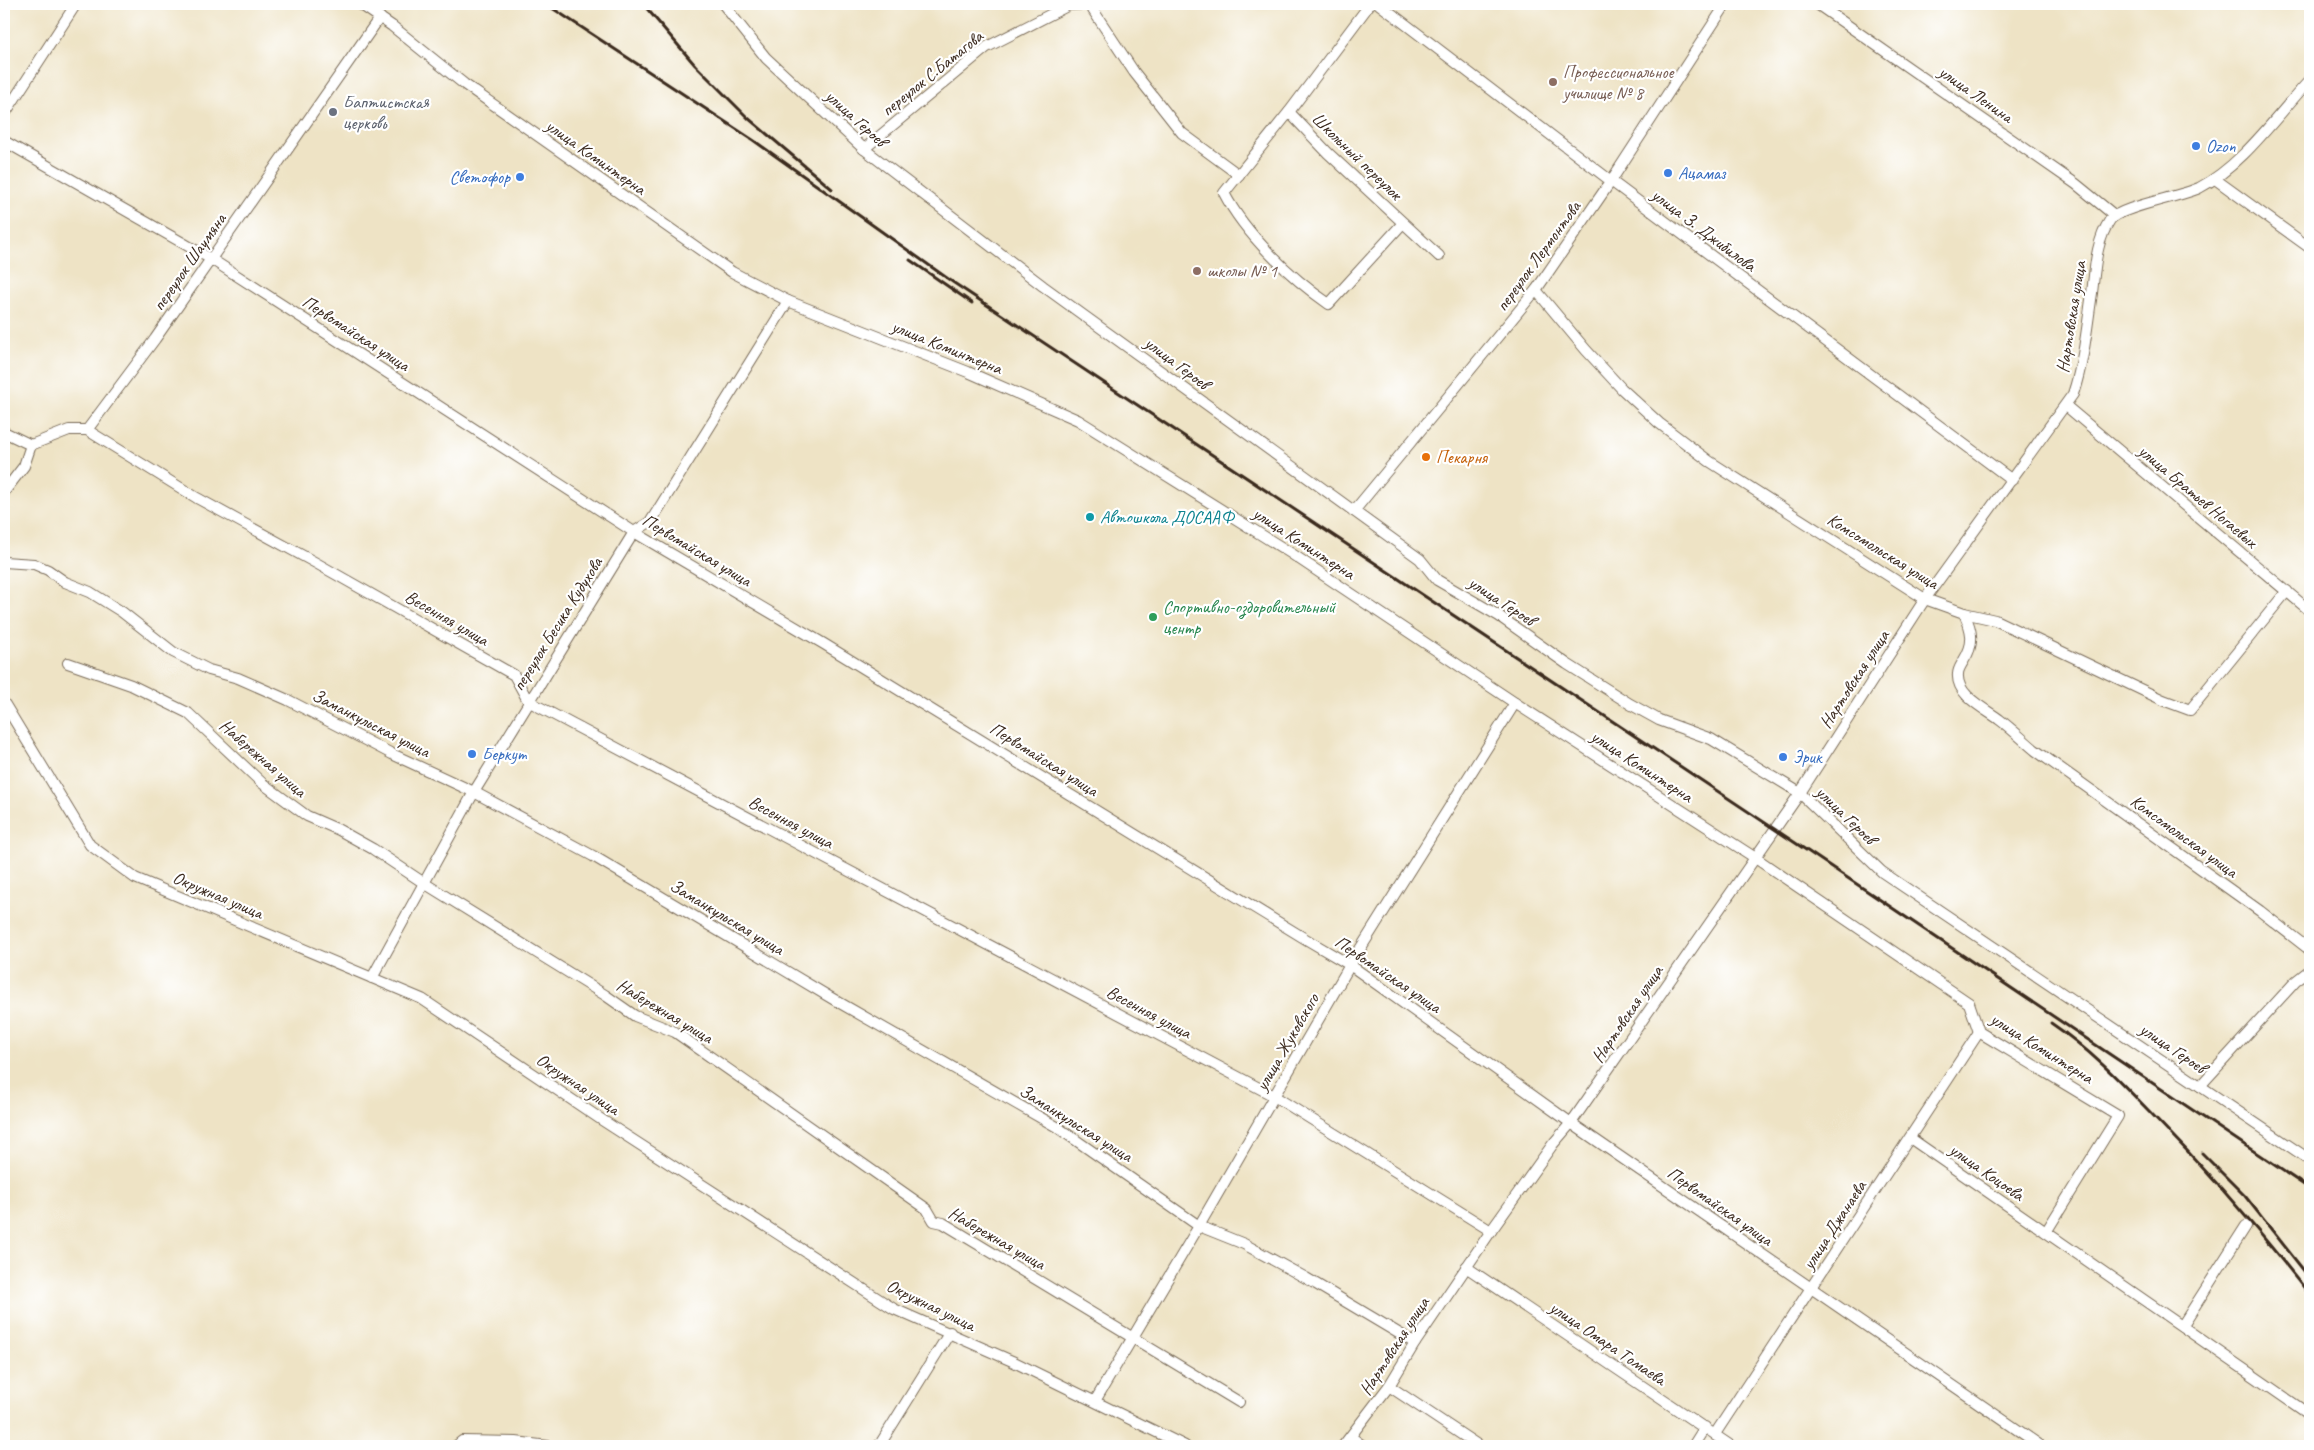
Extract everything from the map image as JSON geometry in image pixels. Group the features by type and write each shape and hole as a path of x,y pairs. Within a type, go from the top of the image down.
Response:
{"street":[{"path":"5,112 76,4"},
{"name":"улица Коминтерна","path":"360,4 380,17 464,84 732,272 788,300 968,372 1078,420 1292,554 1515,703 1754,857 1969,1003 1979,1032 2118,1116 2046,1232"},
{"name":"улица Героев","path":"724,4 766,58 864,149 1042,286 1420,559 1437,580 1499,616 1567,664 1659,720 1711,739 1800,793 1882,872 2310,1160"},
{"name":"переулок С.Батагова","path":"864,149 987,47 1069,5 1089,4 1134,72 1182,133 1239,175"},
{"name":"Школьный переулок","path":"1370,4 1289,112 1224,193 1229,204 1246,227 1302,286 1328,304 1403,223"},
{"name":"улица З. Джибилова","path":"1379,4 1611,181 2012,480"},
{"name":"переулок Лермонтова","path":"1354,511 1536,290 1611,181 1726,4"},
{"name":"улица Ленина","path":"1817,4 2076,184 2114,215"},
{"name":"переулок Шаумяна","path":"87,430 211,259 380,17"},
{"path":"2114,215 2180,195 2215,179 2237,161 2310,80"},
{"name":"Школьный переулок","path":"1289,112 1328,153 1439,256"},
{"name":"Первомайская улица","path":"4,141 211,259 634,532 824,644 1296,933 1350,964 1571,1123 2041,1446"},
{"path":"2215,179 2310,248"},
{"name":"Нартовская улица","path":"1351,1437 1389,1386 1415,1343 1491,1231 1553,1144 1571,1123 1800,793 1925,599 2074,394 2079,376 2097,252 2104,232 2114,215"},
{"name":"Комсомольская улица","path":"1536,290 1604,370 1659,423 1709,460 1925,599 1964,613 1972,638 1970,648 1958,673 1959,683 1968,696 2035,750 2260,911 2310,950"},
{"name":"переулок Бесика Кудухова","path":"372,978 474,792 528,701 634,532 651,520 788,300"},
{"name":"улица Братьев Ногаевых","path":"2066,406 2310,611"},
{"path":"4,492 24,466 32,445 68,430 87,430"},
{"name":"Весенняя улица","path":"87,430 197,498 308,558 514,675 528,701 1274,1096 1491,1231"},
{"path":"4,432 32,445"},
{"name":"Заманкульская улица","path":"4,562 34,564 48,570 65,582 90,592 122,612 173,652 209,670 238,678 288,700 392,754 474,792 594,856 842,1004 1057,1127 1199,1226 1244,1244 1306,1278 1415,1343"},
{"path":"1964,613 1995,620 2163,700 2190,710 2286,591"},
{"name":"Набережная улица","path":"68,663 131,685 188,713 262,783 307,816 339,830 373,849 424,883 605,995 635,1016 675,1032 927,1209 934,1221 943,1223 1238,1402"},
{"name":"Окружная улица","path":"4,703 90,844 135,878 422,999 602,1120 894,1309 950,1332 1185,1446"},
{"name":"улица Жуковского","path":"1094,1402 1199,1226 1350,964 1515,703"},
{"path":"2200,1086 2296,981 2310,970"},
{"name":"улица Джанаева","path":"1715,1434 1979,1032"},
{"name":"улица Коцоева","path":"1910,1138 2310,1415"},
{"path":"2182,1326 2246,1226"},
{"name":"улица Омара Томаева","path":"1466,1267 1731,1446"},
{"path":"879,1446 950,1332"},
{"path":"1389,1386 1479,1446"},
{"path":"1693,1446 1705,1428"},
{"path":"1342,1446 1351,1437 1363,1446"},
{"path":"456,1446 462,1441 516,1442 548,1446"}],"railway":[{"path":"546,4 753,140 954,283 1809,852 2310,1189"},
{"path":"643,4 695,65 748,118 832,189"},
{"path":"910,260 972,303"},
{"path":"2051,1023 2103,1065 2192,1156 2233,1201 2310,1295"},
{"path":"2202,1153 2245,1196 2305,1272"}],"place":[{"name":"Профессиональное училище № 8","path":"1553,82"},
{"name":"Баптистская церковь","path":"333,112"},
{"name":"Ozon","path":"2196,146"},
{"name":"Ацамаз","path":"1668,173"},
{"name":"Светофор","path":"520,177"},
{"name":"школы № 1","path":"1197,271"},
{"name":"Пекарня","path":"1426,457"},
{"name":"Автошкола ДОСААФ","path":"1090,517"},
{"name":"Спортивно-оздоровительный центр","path":"1153,617"},
{"name":"Беркут","path":"472,754"},
{"name":"Эрик","path":"1783,757"}]}
